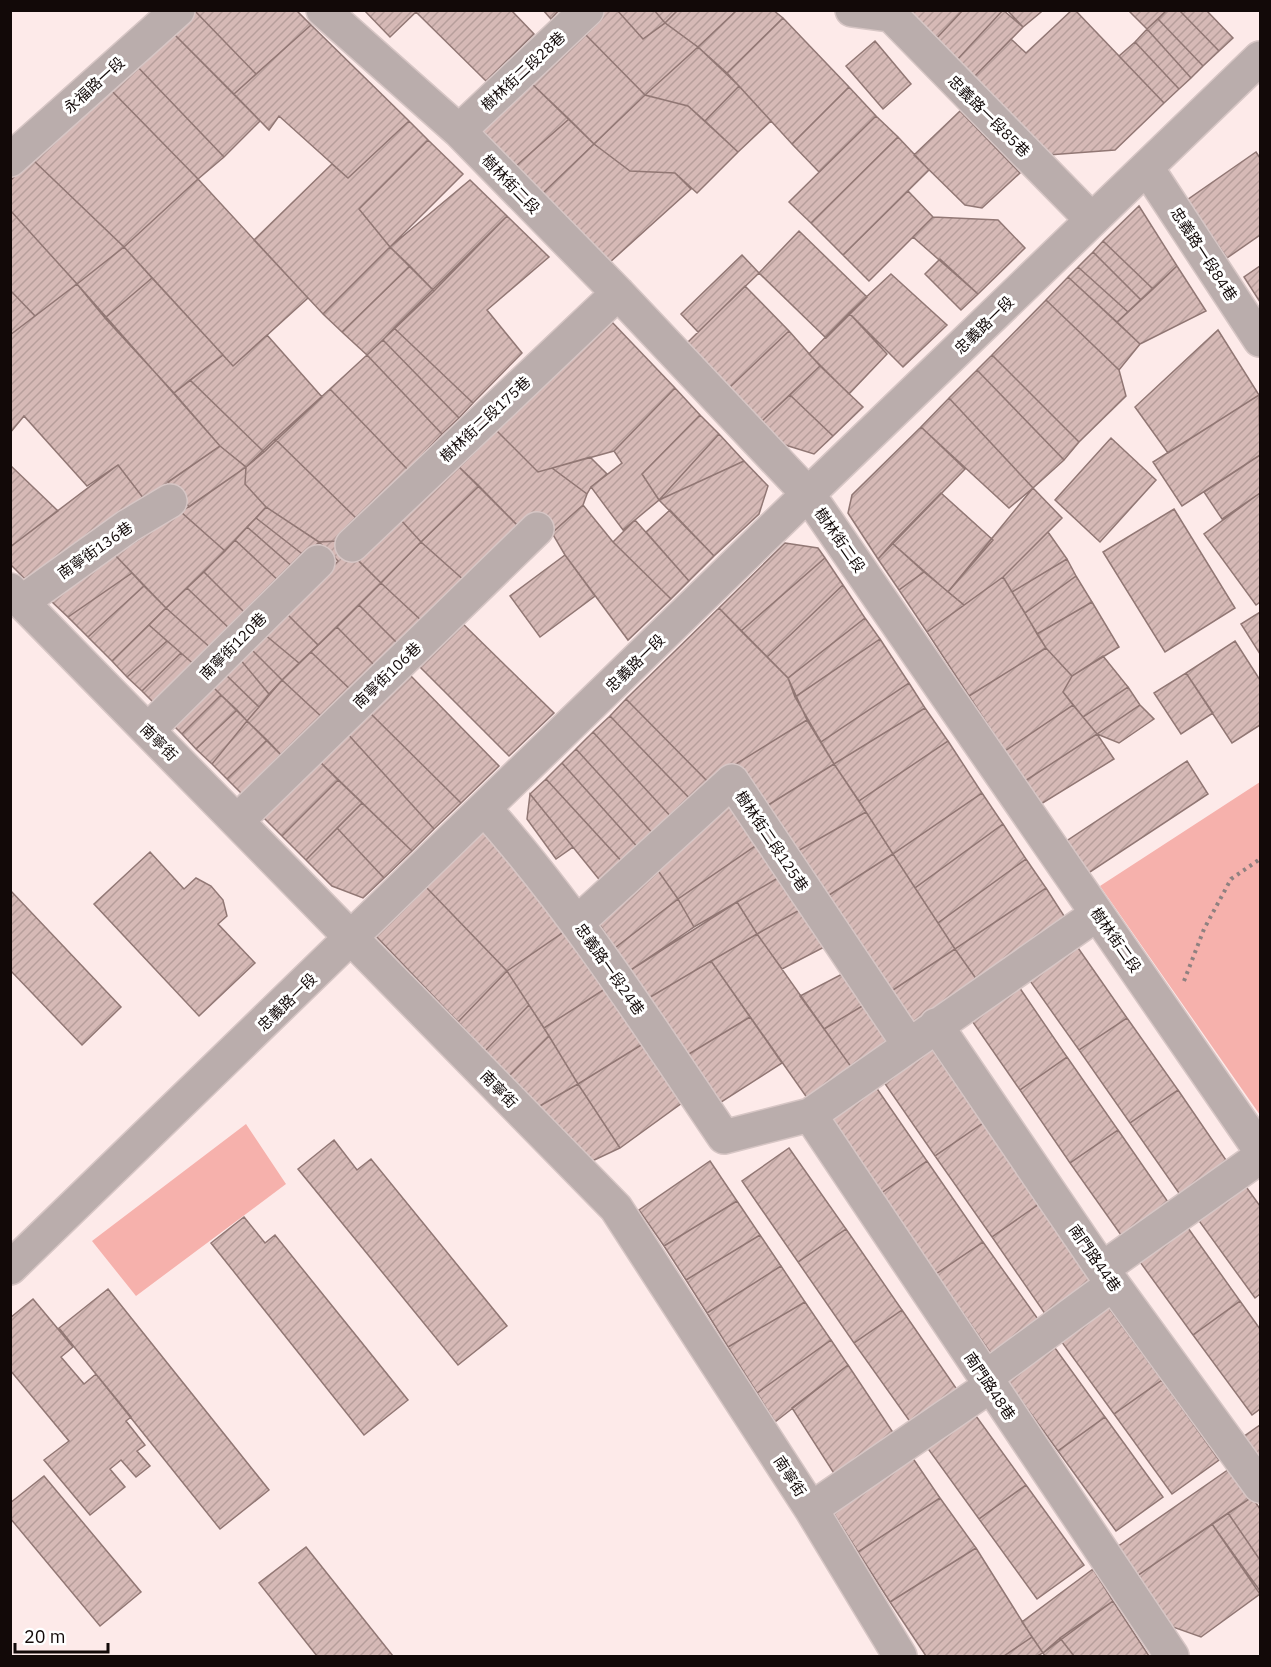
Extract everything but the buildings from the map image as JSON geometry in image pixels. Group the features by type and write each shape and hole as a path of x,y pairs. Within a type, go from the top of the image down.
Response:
{"street":[{"name":"永福路一段","path":"10,160 178,10"},
{"name":"樹林街二段","path":"324,10 459,131 618,293 808,494 1260,1150"},
{"name":"樹林街二段28巷","path":"459,131 587,10"},
{"path":"852,10 888,13"},
{"name":"忠義路一段85巷","path":"888,13 1092,220"},
{"name":"忠義路一段","path":"10,1268 1260,58"},
{"name":"忠義路一段84巷","path":"1147,168 1260,340"},
{"name":"樹林街二段175巷","path":"352,545 618,293"},
{"name":"南寧街136巷","path":"16,596 170,501"},
{"name":"南寧街106巷","path":"237,821 537,529"},
{"name":"南寧街120巷","path":"148,730 318,562"},
{"name":"南寧街","path":"16,596 616,1208 812,1509 900,1656"},
{"name":"樹林街二段125巷","path":"578,922 732,781 909,1045"},
{"name":"忠義路一段24巷","path":"485,809 578,922 724,1137 810,1115"},
{"path":"810,1115 1097,914"},
{"name":"南門路44巷","path":"936,1025 1107,1276 1260,1486"},
{"name":"南門路48巷","path":"810,1115 1172,1656"},
{"path":"812,1509 987,1382 1107,1276 1260,1157"}],"path":[{"path":"1170,1018 1204,929 1231,879 1260,859"}],"shaded area":[{"path":"1260,782 1260,1115 1100,886"},
{"path":"246,1124 286,1184 136,1296 92,1241"}]}
